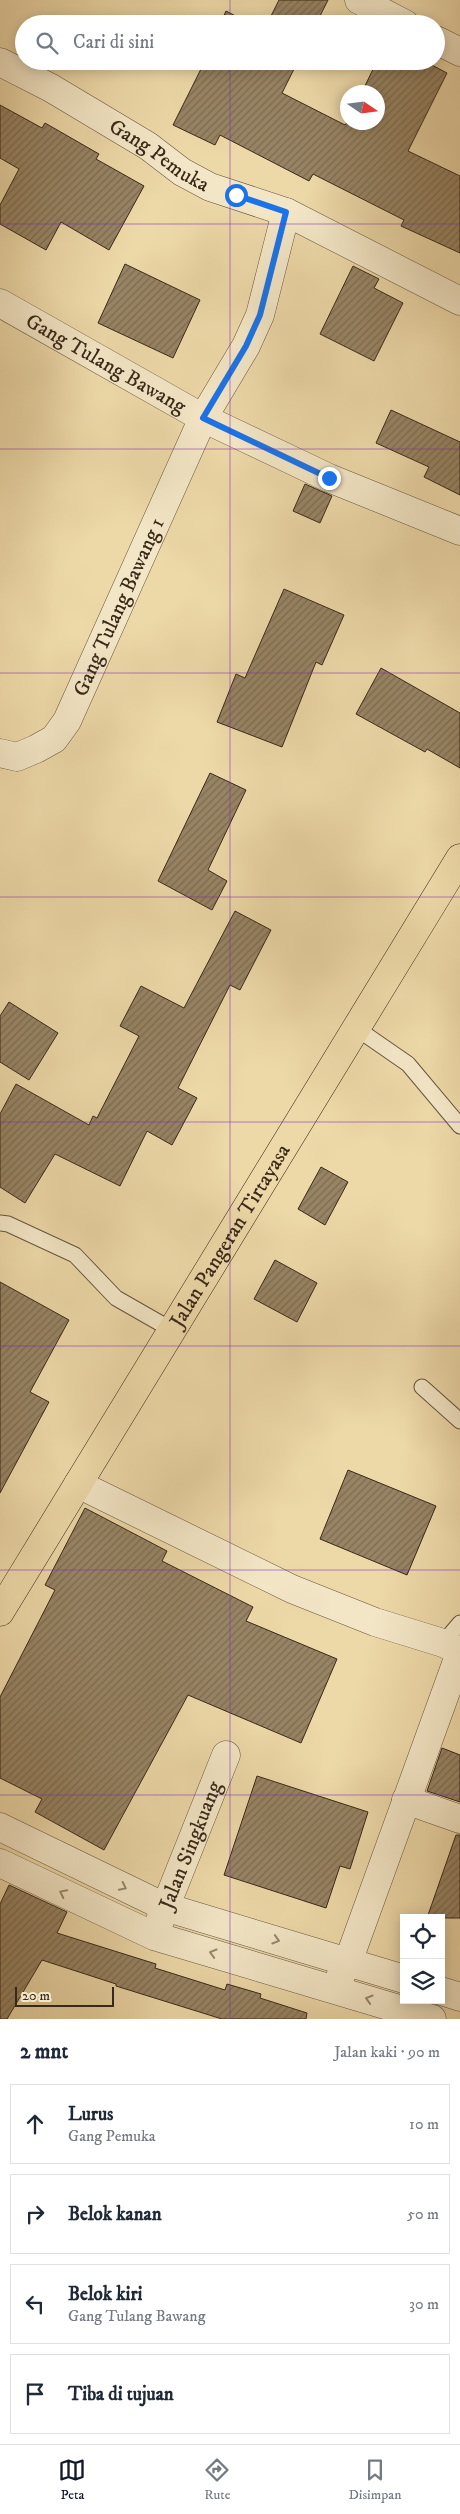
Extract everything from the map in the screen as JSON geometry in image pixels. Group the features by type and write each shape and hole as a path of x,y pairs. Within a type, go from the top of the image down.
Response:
{"main road":[{"name":"Jalan Pangeran Tirtayasa","path":"0,1612 460,858"}],"street":[{"path":"359,0 388,15"},
{"path":"445,44 460,52"},
{"name":"Gang Pemuka","path":"0,62 15,70"},
{"name":"Gang Pemuka","path":"16,70 51,88 148,146 182,172 210,187 286,212 460,301"},
{"name":"Gang Tulang Bawang 1","path":"0,753 17,757 36,749 54,740 67,721 203,418 246,346 260,315 286,212"},
{"name":"Gang Tulang Bawang","path":"0,303 203,418 329,478 460,531"},
{"path":"78,1484 292,1589 375,1622 454,1649 406,1800 348,1962 334,1989"},
{"name":"Jalan Singkuang","path":"154,1936 226,1755"},
{"path":"406,1800 460,1819"},
{"path":"0,1827 164,1907 400,1978"},
{"path":"0,1863 154,1936 432,2019"},
{"path":"445,1992 460,1996"}],"lane":[{"path":"356,1028 408,1064 460,1126"},
{"path":"0,1223 8,1224 75,1255 116,1298 172,1330"},
{"path":"422,1387 460,1421"},
{"path":"454,1649 460,1623"}],"building":[{"path":"279,0 328,0 320,15 272,15"},
{"path":"226,11 234,15 224,15"},
{"path":"200,70 294,70 282,93 340,122 340,130 385,130 385,85 365,85 373,70 441,70 447,73 408,151 460,176 460,253 401,226 404,220 313,174 309,181 220,135 215,145 173,125"},
{"path":"0,105 42,128 45,123 99,154 96,159 144,186 109,250 61,222 46,250 0,224 0,205 19,169 0,158"},
{"path":"125,264 200,300 173,358 98,323"},
{"path":"353,266 379,279 374,288 403,303 374,361 320,334"},
{"path":"391,410 460,442 460,495 424,477 429,467 376,443"},
{"path":"305,484 332,496 320,523 293,511"},
{"path":"284,589 344,615 322,665 316,662 282,747 217,722 236,674 245,678"},
{"path":"381,668 460,713 460,768 427,749 425,752 356,714"},
{"path":"210,773 246,790 208,870 227,881 212,910 158,881"},
{"path":"235,911 271,930 240,990 230,985 178,1088 197,1098 172,1145 147,1131 120,1186 55,1154 25,1203 0,1187 0,1114 16,1084 89,1125 93,1116 97,1118 139,1036 120,1026 141,986 184,1008"},
{"path":"9,1002 58,1033 29,1080 0,1062 0,1016"},
{"path":"321,1167 348,1182 325,1225 298,1209"},
{"path":"275,1260 317,1283 297,1322 254,1299"},
{"path":"0,1282 69,1320 30,1392 49,1402 0,1493"},
{"path":"348,1470 436,1506 407,1575 320,1539"},
{"path":"85,1508 167,1551 162,1561 253,1607 246,1621 337,1659 301,1743 188,1695 104,1850 35,1812 42,1799 0,1778 0,1697 55,1590 45,1585"},
{"path":"442,1748 460,1755 460,1802 427,1791"},
{"path":"257,1776 368,1812 350,1869 340,1866 326,1908 224,1875"},
{"path":"456,1835 460,1835 460,1918 445,1918 445,1914 428,1914"},
{"path":"9,1885 67,1912 57,1933 156,1964 155,1968 225,1990 227,1984 261,1994 260,1998 307,2013 306,2019 222,2019 116,1986 116,1984 42,1960 7,2019 0,2019 0,1904"}],"route":[{"path":"236,195 286,212 260,315 246,346 203,418 329,478"}]}
